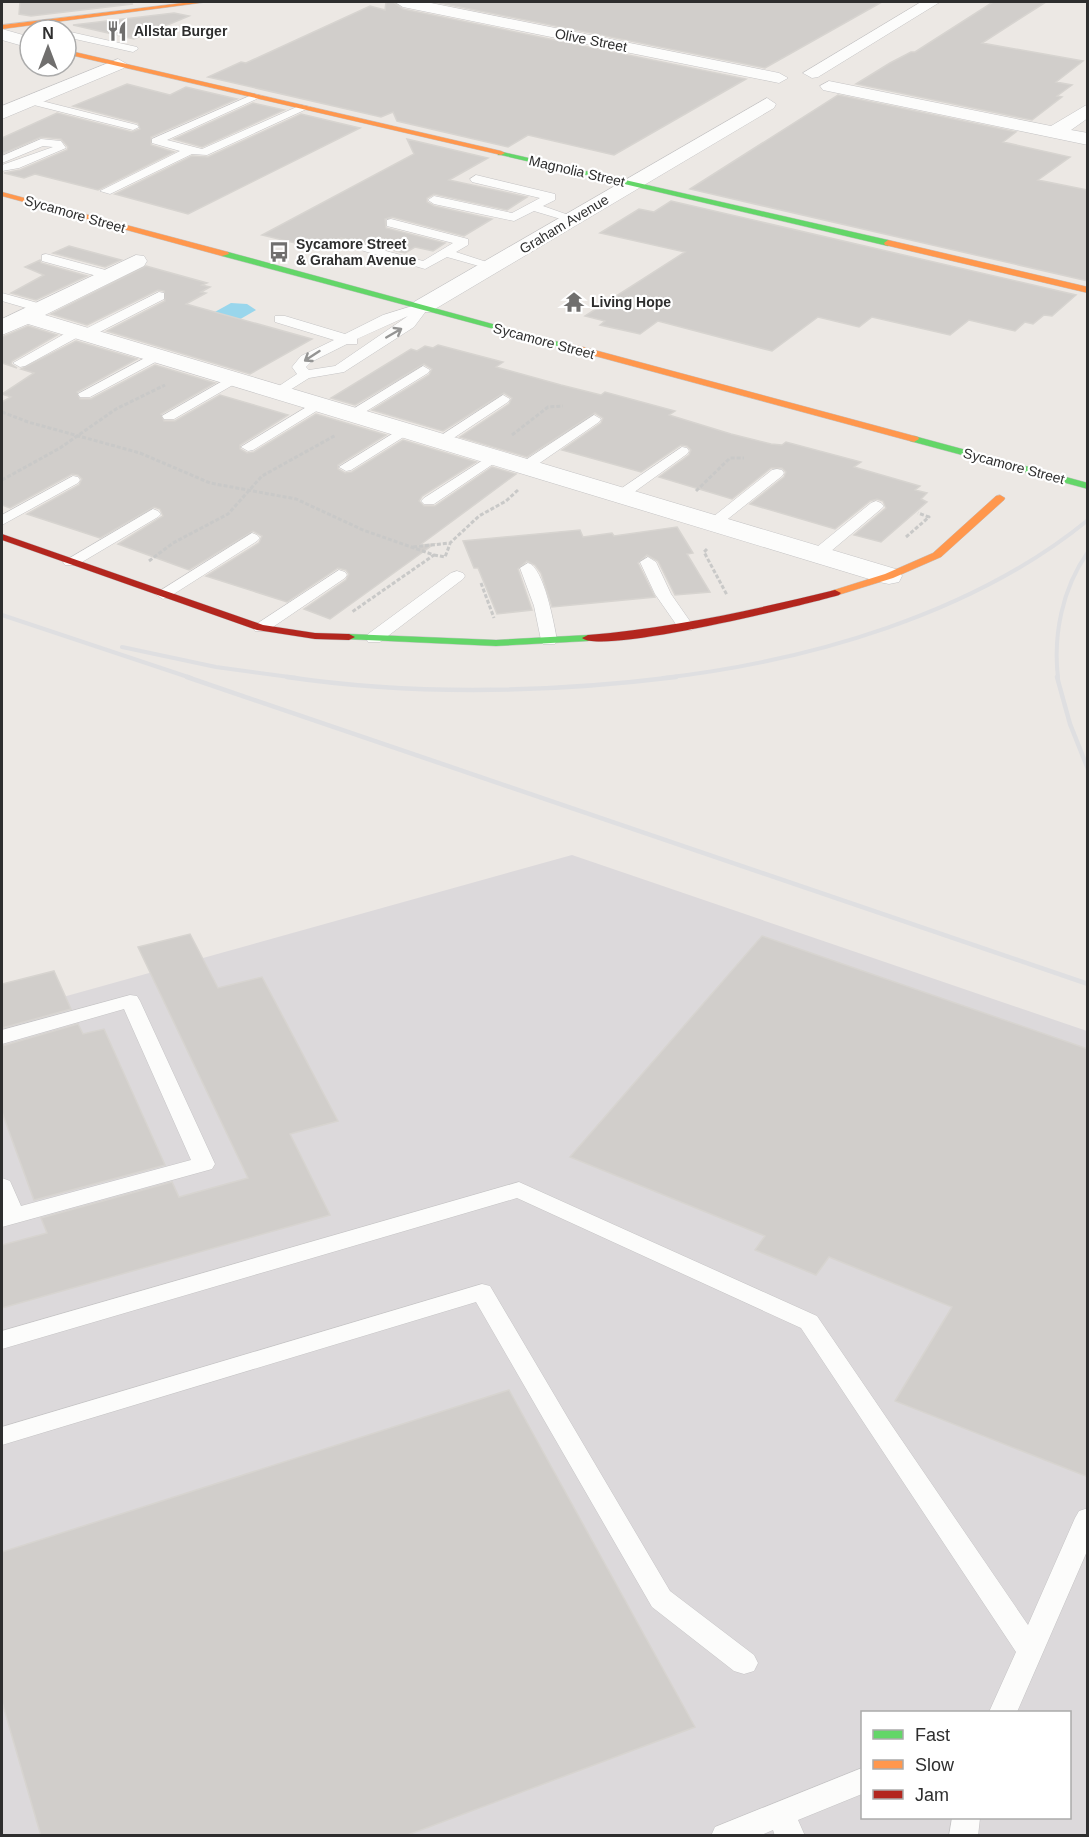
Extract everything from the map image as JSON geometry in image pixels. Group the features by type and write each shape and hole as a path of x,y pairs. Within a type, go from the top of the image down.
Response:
{"street":[{"path":"78,21 204,2"},
{"name":"Olive Street","path":"403,2 785,84 791,74 811,82"},
{"path":"811,82 932,2"},
{"path":"2,27 18,26"},
{"path":"2,34 18,39"},
{"name":"Magnolia Street","path":"78,55 1088,290"},
{"path":"2,113 118,64"},
{"path":"811,82 830,79 832,82 829,86 1088,139"},
{"name":"Graham Avenue","path":"422,307 766,104"},
{"path":"1055,132 1088,109"},
{"name":"Sycamore Street","path":"2,194 1088,486"},
{"path":"10,208 27,201"},
{"path":"2,328 136,261"},
{"path":"33,312 82,333 156,357 318,404 346,423 405,430 441,440 501,448 523,476 621,495 713,534 818,554 889,576"},
{"path":"2,537 261,628 315,636 496,643 617,636 686,627 768,612 889,576 937,555 1000,498"}],"lane":[{"path":"78,37 133,49"},
{"path":"258,96 156,141 203,153 305,107"},
{"path":"30,101 133,127"},
{"path":"2,160 41,142 57,143 60,148 15,166 2,168"},
{"path":"106,191 190,150"},
{"path":"435,200 514,217 551,197 476,179"},
{"path":"532,207 574,219"},
{"path":"353,246 425,265 464,242 392,223"},
{"path":"446,253 493,266"},
{"path":"46,258 108,275"},
{"path":"20,363 159,296"},
{"path":"2,297 33,312"},
{"path":"305,375 299,367 306,359 388,318 422,307"},
{"path":"277,392 305,375 339,369 409,324 422,307"},
{"path":"280,319 349,339 359,346 371,347"},
{"path":"85,394 156,357"},
{"path":"346,423 423,370"},
{"path":"169,416 233,379"},
{"path":"441,440 503,399"},
{"path":"248,447 318,404"},
{"path":"523,476 594,419"},
{"path":"346,468 405,430"},
{"path":"429,501 501,448"},
{"path":"621,495 682,451"},
{"path":"713,534 777,473"},
{"path":"2,520 74,480"},
{"path":"818,554 876,506"},
{"path":"71,562 153,514"},
{"path":"163,594 252,538"},
{"path":"648,562 669,604 686,627"},
{"path":"528,568 544,616 549,640"},
{"path":"261,628 339,575"},
{"path":"374,638 457,576"},
{"path":"2,1037 130,1001 204,1164 7,1218 2,1186"},
{"path":"2,1340 519,1190 809,1322 1030,1651"},
{"path":"2,1436 482,1292 661,1599 744,1663"},
{"path":"1004,1711 1088,1518"},
{"path":"725,1836 785,1825 861,1782"},
{"path":"963,1836 966,1819"}],"path":[{"path":"2,480 80,436 116,409 169,382"},
{"path":"501,448 548,407 563,406"},
{"path":"2,412 28,422 140,453 170,468 210,483 248,492 296,499 363,530 445,557 450,543 479,516 506,501 523,476"},
{"path":"149,561 173,543 228,514 267,473 320,446 346,423"},
{"path":"693,493 730,458 744,458"},
{"path":"898,544 929,517 918,513"},
{"path":"713,534 704,552 727,595"},
{"path":"411,547 450,543"},
{"path":"348,614 434,555"},
{"path":"479,577 493,618 544,616"},
{"path":"669,604 736,593"}],"shaded area":[{"path":"572,855 1087,1031 1087,1835 2,1836 2,1014"}],"water":[{"path":"231,303 247,304 256,310 230,325 204,318"}],"building":[{"path":"20,2 122,2 133,4 31,16 19,14"},
{"path":"386,2 393,2 403,9 746,79 614,155 528,135 508,147 397,121 393,112 381,117 208,77 241,62 246,63 370,6 385,10"},
{"path":"435,2 882,2 765,68"},
{"path":"993,2 1046,2 982,43 1083,61 1056,82 1072,85 1057,96 1062,97 1032,120 856,84 890,63 915,52"},
{"path":"174,13 189,16 134,39 78,24"},
{"path":"127,84 170,95 186,87 237,99 151,137 151,145 174,152 98,190 35,174 24,178 4,173 20,170 67,150 68,147 61,139 41,137 2,154 2,138 57,113 132,132 140,129 138,123 73,106"},
{"path":"838,95 1016,132 1003,142 1070,157 1038,180 1088,190 1088,281 690,189"},
{"path":"253,103 284,110 202,147 174,139"},
{"path":"301,114 360,128 188,214 115,194 192,156 208,157"},
{"path":"407,139 488,158 449,180 527,197 507,210 434,194 427,198 427,202 434,206 492,219 464,236 392,217 385,219 386,228 445,243 433,251 415,247 405,253 341,238 320,249 262,235 414,154"},
{"path":"671,201 1076,295 1052,316 1044,315 1033,324 1025,322 1015,331 969,320 950,335 872,317 859,327 818,317 772,351 658,321 640,334 600,325 605,321 585,316 685,252 600,233 639,209 654,212"},
{"path":"69,246 121,260 105,267 53,253"},
{"path":"40,260 41,263 87,276 36,300 11,293 44,275 25,267"},
{"path":"146,266 207,283 202,285 210,287 201,292 206,293 186,304 312,339 250,374 107,331 165,301 164,291 158,290 87,325 51,314"},
{"path":"28,326 57,335 12,361 11,364 17,368 2,363 2,337"},
{"path":"76,341 137,359 77,392 80,399 91,399 155,365 215,383 161,414 164,421 175,421 220,395 288,415 240,445 240,449 247,453 254,452 316,414 386,435 338,465 338,469 345,473 352,472 403,440 476,462 422,496 419,501 424,506 435,506 492,467 516,474 420,545 434,544 330,619 304,609 346,580 349,574 346,570 338,568 287,602 206,576 259,543 262,536 253,531 189,570 118,544 163,516 160,509 154,507 100,538 27,514 79,485 82,479 78,475 72,474 10,508 2,505 2,402 11,397 2,394 34,373 21,369"},
{"path":"438,345 503,362 496,367 601,395 605,392 675,411 669,415 731,434 771,444 782,445 786,442 861,462 854,467 920,486 915,490 927,493 921,499 927,502 881,542 854,535 886,508 883,501 877,499 870,501 835,529 750,504 784,477 786,472 782,468 771,468 732,499 659,477 689,455 691,450 687,446 681,445 641,472 562,450 601,423 603,418 595,413 527,457 460,437 509,404 512,398 504,393 443,431 372,410 429,375 432,369 424,364 355,405 331,398 411,349 417,351 425,346 433,348"},
{"path":"677,527 693,553 687,554 710,592 675,595 658,561 647,555 638,563 655,597 552,607 541,573 535,565 527,561 518,569 532,610 497,614 478,568 474,568 463,541 580,530 583,537 612,533 614,536"},
{"path":"190,934 218,988 262,977 338,1121 290,1134 330,1215 2,1308 2,1245 47,1233 41,1218 172,1182 179,1197 248,1178 138,947"},
{"path":"762,936 1088,1049 1088,1477 895,1401 952,1307 829,1257 816,1275 755,1250 765,1236 570,1157"},
{"path":"54,971 71,1009 2,1028 2,984"},
{"path":"78,1024 83,1034 104,1029 165,1165 34,1200 2,1112 2,1046"},
{"path":"509,1390 695,1727 405,1836 41,1836 2,1702 2,1552"}],"railway":[{"path":"663,678 775,659 887,628 941,607 994,582 1043,553 1088,520"},
{"path":"1058,678 1057,645 1061,613 1072,581 1088,552"},
{"path":"2,615 191,678"},
{"path":"122,647 216,667 297,678"},
{"path":"187,677 1088,984"},
{"path":"287,677 432,690 530,689 676,677"},
{"path":"1057,677 1070,724 1088,769"}],"traffic: fast":[{"path":"501,153 888,243"},
{"path":"225,254 572,347"},
{"path":"914,439 1088,486"},
{"path":"349,637 496,643 588,638"}],"traffic: slow":[{"path":"2,27 204,2"},
{"path":"78,55 501,153"},
{"path":"2,194 225,254"},
{"path":"888,243 1088,290"},
{"path":"572,347 914,439"},
{"path":"835,593 889,576 937,555 1000,498"}],"traffic: jam":[{"path":"2,537 261,628 315,636 349,637"},
{"path":"588,638 682,628 774,609 835,593"}],"place":[{"name":"Allstar Burger","path":"117,31"},
{"name":"Sycamore Street & Graham Avenue","path":"279,252"},
{"name":"Living Hope","path":"574,302"}]}
